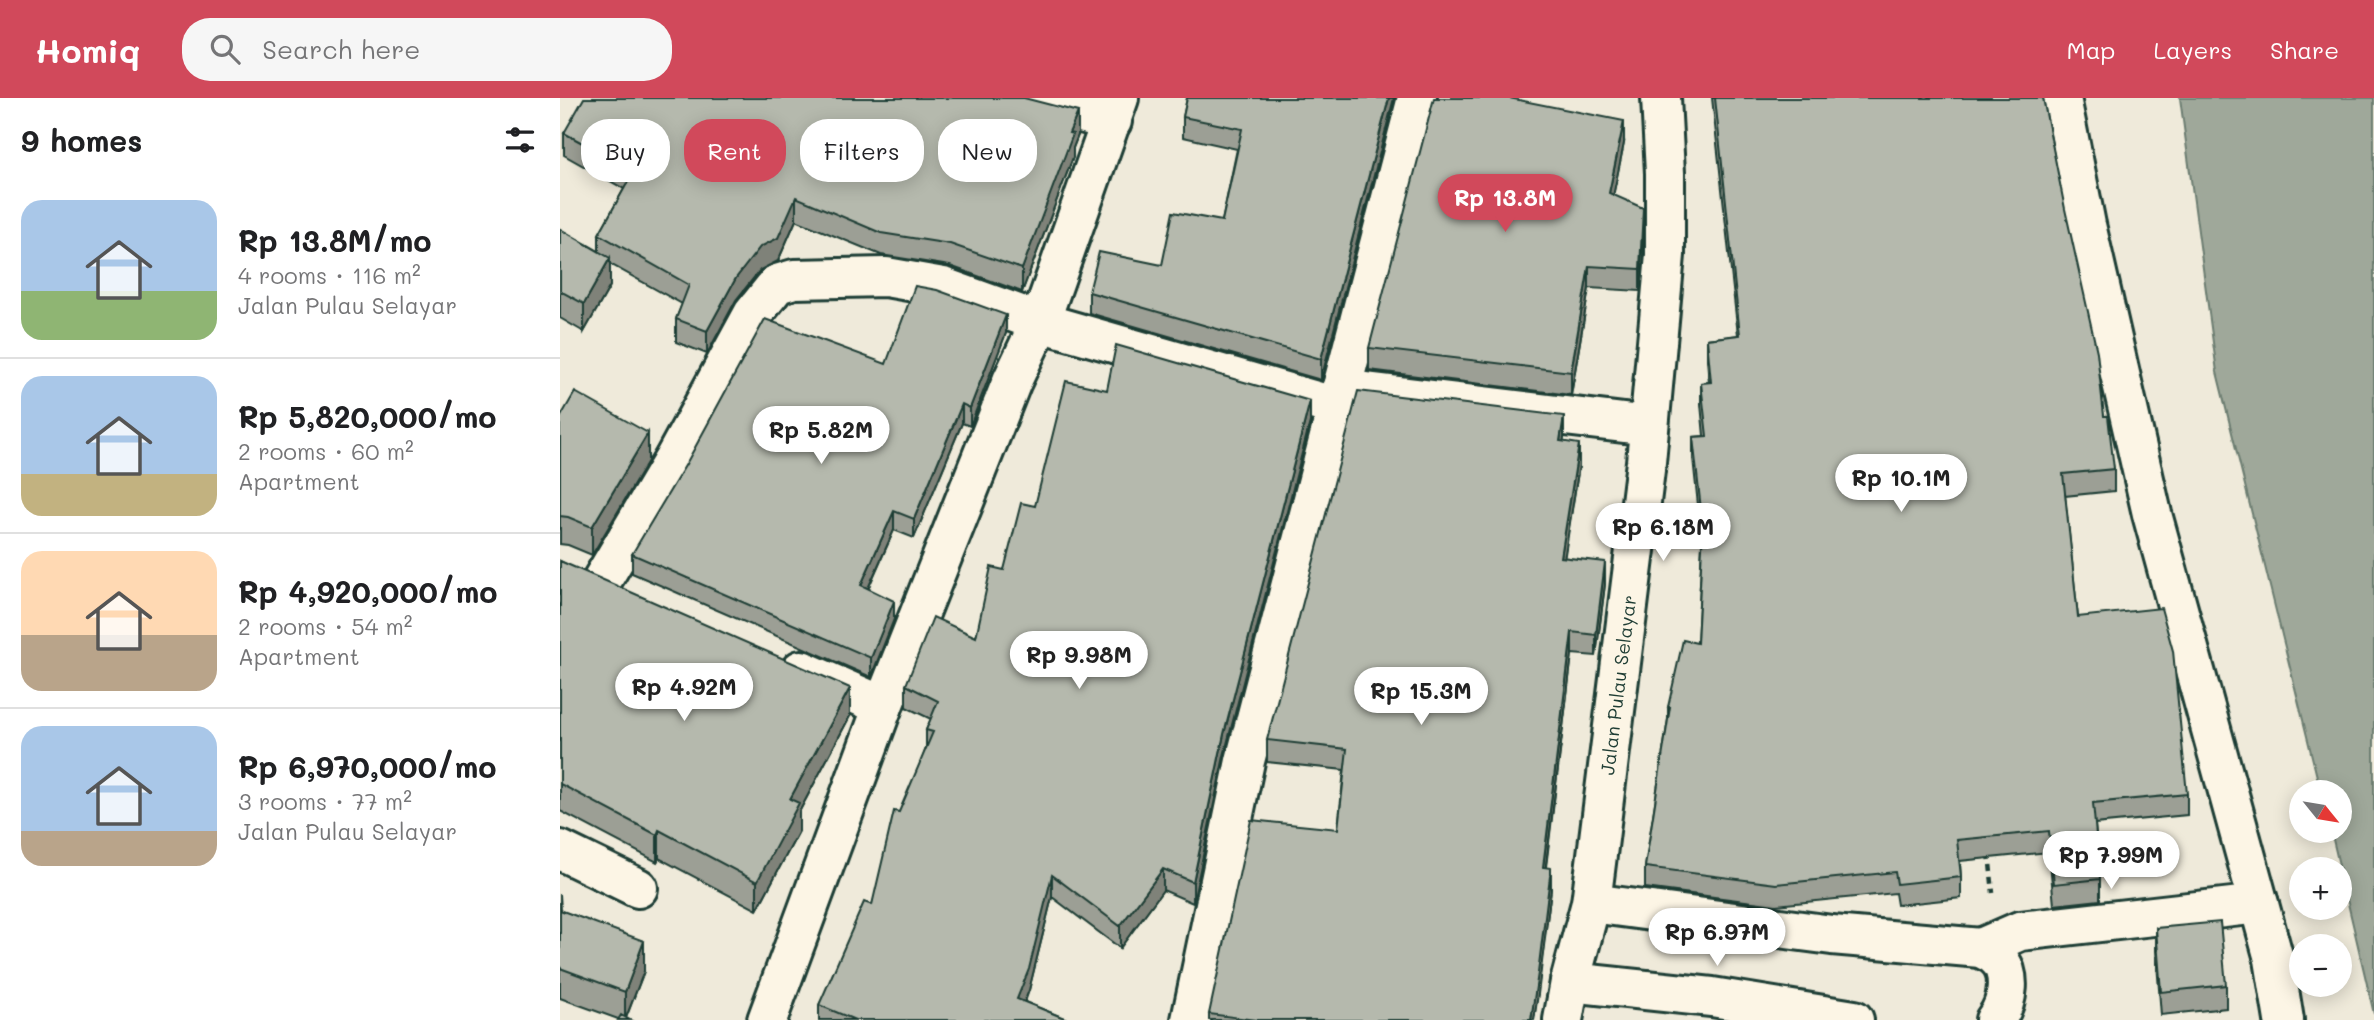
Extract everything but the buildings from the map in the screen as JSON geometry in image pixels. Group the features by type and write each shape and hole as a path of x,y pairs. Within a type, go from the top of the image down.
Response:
{"street":[{"path":"767,1020 883,706 1012,381 1040,322 1115,109 1023,98"},
{"path":"1191,1020 1245,761 1417,98"},
{"name":"Jalan Pulau Selayar","path":"1563,1020 1570,982 1591,904 1649,426 1665,255 1661,98"},
{"path":"2061,98 2086,225 2152,514 2274,959 2284,1020"},
{"path":"599,582 674,459 753,314 777,284 794,279 886,276 943,288 1040,322 1339,398 1649,426"},
{"path":"768,655 883,706"},
{"path":"560,850 638,888"},
{"path":"1591,904 1832,935 1989,945 2020,931 2259,904"},
{"path":"1989,945 2007,976 2004,1003 1995,1020"},
{"path":"1570,982 1712,998 1854,1020"}],"path":[{"path":"1989,845 1989,945"}],"shaded area":[{"path":"2180,98 2374,98 2374,1014 2352,920 2352,857 2337,857 2334,844 2352,844 2352,780 2318,780 2217,372"}]}
